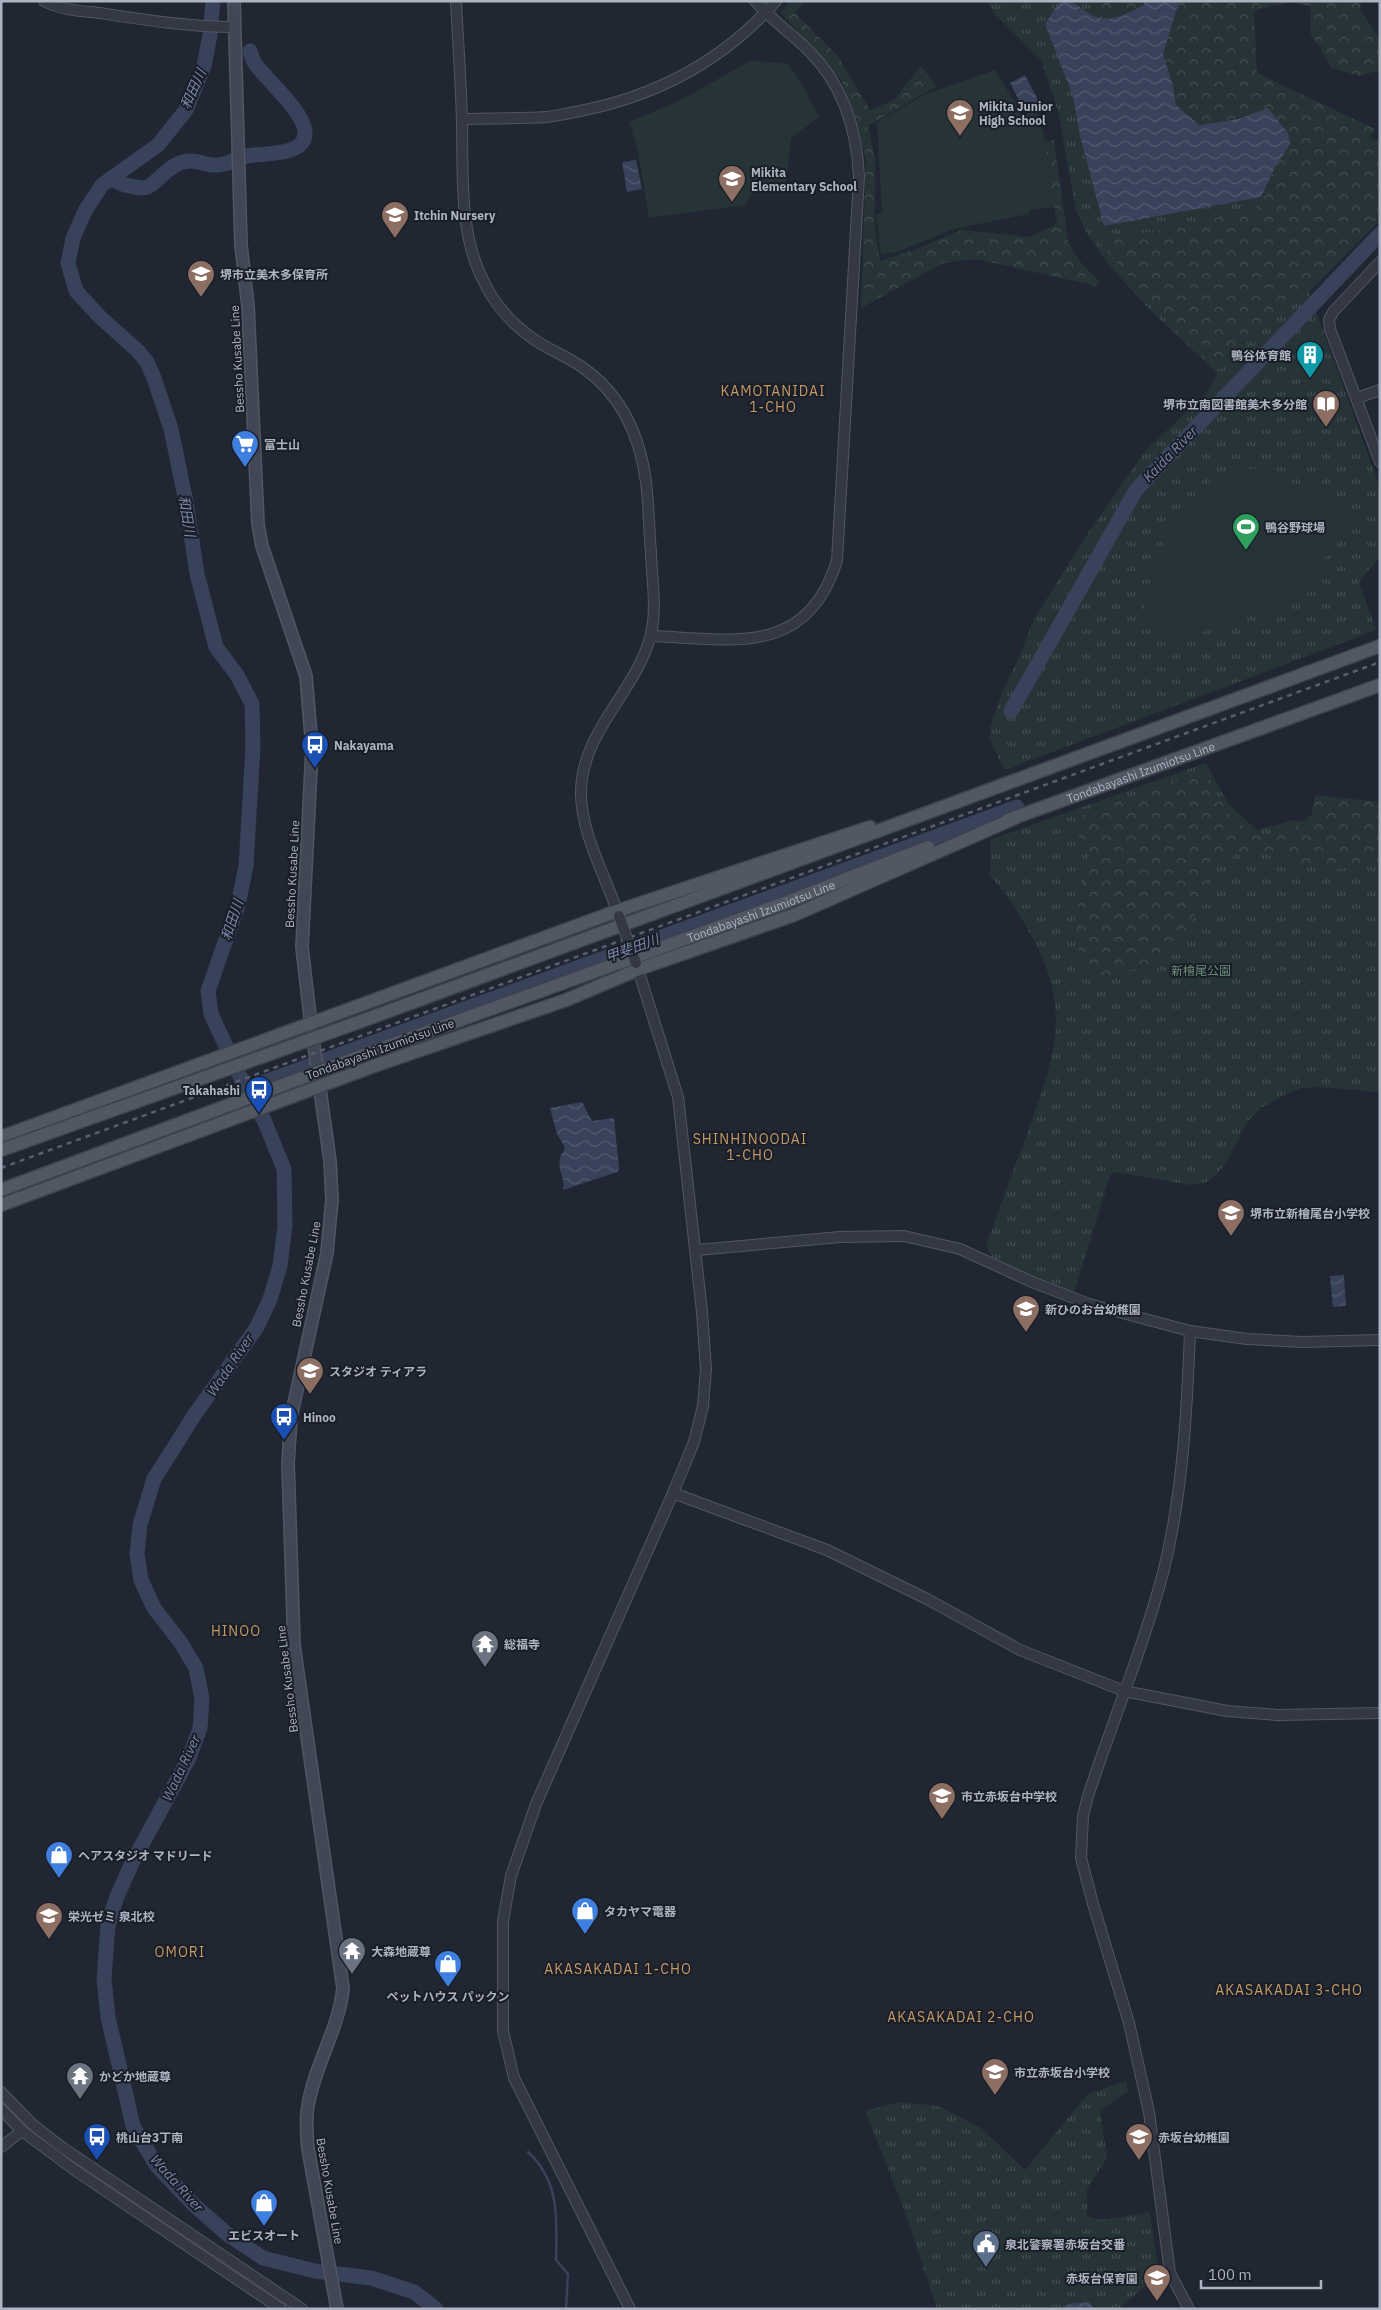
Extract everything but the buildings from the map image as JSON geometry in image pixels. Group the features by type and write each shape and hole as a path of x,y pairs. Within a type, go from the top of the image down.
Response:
{"main road":[{"name":"Bessho Kusabe Line","path":"234,1 241,245 248,306 258,524 262,546 303,664 310,715 312,768 302,947 310,1025 330,1161 332,1214 327,1253 296,1390 291,1417 288,1463 294,1645 343,1988 340,2008 308,2106 306,2126 308,2149 337,2309"},
{"path":"1,1150 360,1022 921,817 1078,756 1380,646"},
{"name":"Tondabayashi Izumiotsu Line","path":"1,1190 366,1054 770,908 932,846 1015,818 1380,685"},
{"path":"1,1137 809,845 966,798"},
{"path":"1,1205 320,1086 566,1000 637,966 794,915 1015,818"}],"street":[{"path":"44,1 60,8 149,21 199,26 235,27"},
{"path":"456,1 468,233 473,257 483,282 496,302 514,323 537,341 584,368 617,400 636,433 642,451 647,485 654,612 651,636 635,672 594,737 586,758 581,795 585,824 637,966 678,1097 697,1250 706,1369 703,1406 694,1442 673,1494 526,1830 511,1876 501,1941 503,2031 514,2078 630,2309"},
{"path":"651,636 746,639 778,632 793,625 818,603 831,579 837,561 859,177 858,149 846,107 830,76 810,52 766,13 756,1"},
{"path":"462,119 547,116 607,105 630,98 688,73 716,56 749,30 776,1"},
{"path":"1380,262 1333,312 1329,320 1330,328 1380,462"},
{"path":"1357,398 1380,390"},
{"path":"697,1250 840,1237 904,1236 924,1239 960,1249 1032,1282 1089,1304 1190,1331 1247,1339 1302,1342 1380,1340"},
{"path":"1189,2309 1170,2273 1149,2112 1129,2023 1081,1858 1084,1816 1088,1796 1144,1637 1170,1539 1186,1426 1190,1331"},
{"path":"673,1494 826,1550 927,1599 1020,1650 1124,1691 1227,1711 1278,1714 1380,1712"},
{"path":"1,2092 32,2124 63,2148 302,2309"},
{"path":"1,2109 22,2131 76,2171 266,2305 281,2309"},
{"path":"1,2147 22,2131"},
{"path":"266,2305 275,2290"}],"green space":[{"path":"790,1 804,1 795,13 837,55 870,110 894,100 921,66 936,86 868,126 875,159 875,228 880,261 917,249 961,230 1029,237 1057,224 1045,142 1054,140 1068,242 1082,264 1099,281 1097,286 976,259 943,263 861,308 866,157 842,81 781,13"},
{"path":"986,1 1229,1 1257,78 1380,152 1380,220 1309,292 1380,488 1380,556 1359,582 1376,630 1004,770 990,739 990,728 1002,692 1017,662 1034,619 1085,538 1145,451 1207,393 1217,373 1148,308 1110,266 1089,237 1076,211 1059,115 1042,61 994,13"},
{"path":"1092,1 1144,1 1144,5 1128,13 1101,7"},
{"path":"1179,1 1360,1 1361,12 1380,39 1380,70 1360,76 1331,68 1310,31 1311,6 1287,2 1254,11 1257,73 1375,129 1369,138 1380,142 1380,213 1219,370 1187,343 1099,242 1255,210 1274,169 1290,144 1268,108 1239,119 1199,125 1176,105 1172,82 1163,54"},
{"path":"750,61 787,63 801,82 819,117 791,138 786,186 752,193 746,205 649,218 638,151 629,122 679,101"},
{"path":"995,70 1023,116 1035,110 1044,135 1055,207 1031,210 1028,214 954,229 897,252 881,254 876,215 882,213 877,122 926,94"},
{"name":"鴨谷野球場","path":"1235,467 1260,470 1324,495 1343,508 1346,521 1344,534 1289,603 1178,640 1150,625 1143,598 1158,565 1166,537 1190,502 1213,479"},
{"name":"新檜尾公園","path":"1206,763 1229,805 1257,830 1294,820 1341,829 1380,828 1380,1092 1319,1087 1301,1088 1286,1094 1261,1108 1247,1122 1227,1161 1218,1173 1207,1182 1190,1185 1115,1172 1110,1175 1074,1293 1034,1278 992,1257 986,1245 1046,1079 1056,1031 1051,983 1042,957 1011,901 990,877 990,840"},
{"path":"1201,772 1234,820 1263,839 1286,832 1311,816 1315,795 1380,802 1380,862 1338,869 1320,869 1254,851 1237,854 1214,869 1199,902 1185,941 1145,966 1102,979 1081,964 1074,922 1084,883 1088,852 1073,827 1087,811"},
{"path":"1126,2081 1128,2091 1100,2111 1107,2158 1087,2189 1087,2216 1101,2220 1150,2212 1159,2274 1119,2309 937,2309 904,2209 865,2111 900,2102 938,2106 981,2128 1025,2170 1088,2094"}],"water":[{"path":"1060,1 1075,4 1095,17 1110,19 1124,15 1144,5 1144,1 1179,1 1163,54 1172,82 1176,105 1199,125 1239,119 1268,108 1288,133 1290,144 1274,169 1261,197 1104,226 1080,136 1073,96 1045,24"},
{"path":"1025,75 1039,102 1024,110 1010,83"},
{"path":"636,160 642,189 627,192 622,162"},
{"path":"582,1102 592,1121 614,1118 619,1169 617,1172 563,1190 564,1186 559,1162 565,1147 557,1134 550,1108"},
{"path":"1344,1275 1346,1306 1333,1307 1330,1276"},
{"path":"1089,2302 1094,2309 1058,2309 1072,2303"}],"waterway":[{"name":"Wada River","path":"213,1 210,35 204,66 186,110 158,145 102,185 85,211 73,238 68,263 76,291 100,317 138,351 147,362 154,378 171,429 187,507 197,574 216,647 237,675 252,704 253,747 246,866 238,905 208,991 211,1014 246,1089 264,1120 284,1169 285,1226 280,1266 270,1299 257,1327 195,1414 154,1479 140,1525 137,1554 141,1580 154,1608 181,1643 196,1668 202,1699 200,1728 189,1758 132,1863 116,1899 108,1926 104,1979 108,2017 133,2126 156,2165 194,2205 227,2234 263,2258 315,2271 371,2278 414,2292 436,2309"},
{"path":"111,178 126,185 143,188 153,184 170,169 183,162 194,161 210,165 221,165 242,157 289,151 303,142 305,134 300,117 286,98 256,65 250,51"},
{"name":"Kaida River","path":"1011,711 1136,490 1380,234"},
{"name":"甲斐田川","path":"246,1089 1017,807"},
{"path":"528,2152 546,2175 551,2188 557,2230 556,2260 568,2274 566,2309"}],"railway":[{"path":"1,1168 1380,662"}],"place":[{"name":"Mikita Junior High School","path":"960,137"},
{"name":"Mikita Elementary School","path":"732,203"},
{"name":"Itchin Nursery","path":"395,239"},
{"name":"堺市立美木多保育所","path":"201,298"},
{"name":"鴨谷体育館","path":"1310,379"},
{"name":"堺市立南図書館美木多分館","path":"1326,428"},
{"name":"富士山","path":"245,468"},
{"name":"鴨谷野球場","path":"1246,551"},
{"name":"Nakayama","path":"315,769"},
{"name":"Takahashi","path":"259,1114"},
{"name":"堺市立新檜尾台小学校","path":"1231,1237"},
{"name":"新ひのお台幼稚園","path":"1026,1333"},
{"name":"スタジオ ティアラ","path":"310,1395"},
{"name":"Hinoo","path":"284,1441"},
{"name":"総福寺","path":"485,1668"},
{"name":"市立赤坂台中学校","path":"942,1820"},
{"name":"ヘアスタジオ マドリード","path":"59,1879"},
{"name":"タカヤマ電器","path":"585,1935"},
{"name":"栄光ゼミ 泉北校","path":"49,1940"},
{"name":"大森地蔵尊","path":"352,1975"},
{"name":"ペットハウス パックン","path":"448,1988"},
{"name":"市立赤坂台小学校","path":"995,2096"},
{"name":"かどか地蔵尊","path":"80,2100"},
{"name":"桃山台3丁南","path":"97,2161"},
{"name":"赤坂台幼稚園","path":"1139,2161"},
{"name":"エビスオート","path":"264,2227"},
{"name":"泉北警察署赤坂台交番","path":"986,2268"},
{"name":"赤坂台保育園","path":"1157,2302"}],"district":[{"name":"KAMOTANIDAI 1-CHO","path":"773,400"},
{"name":"SHINHINOODAI 1-CHO","path":"750,1148"},
{"name":"HINOO","path":"236,1631"},
{"name":"OMORI","path":"180,1952"},
{"name":"AKASAKADAI 1-CHO","path":"618,1969"},
{"name":"AKASAKADAI 3-CHO","path":"1289,1990"},
{"name":"AKASAKADAI 2-CHO","path":"961,2017"}],"water label":[{"name":"和田川","path":"193,89"},
{"name":"和田川","path":"187,516"},
{"name":"和田川","path":"232,920"}]}
